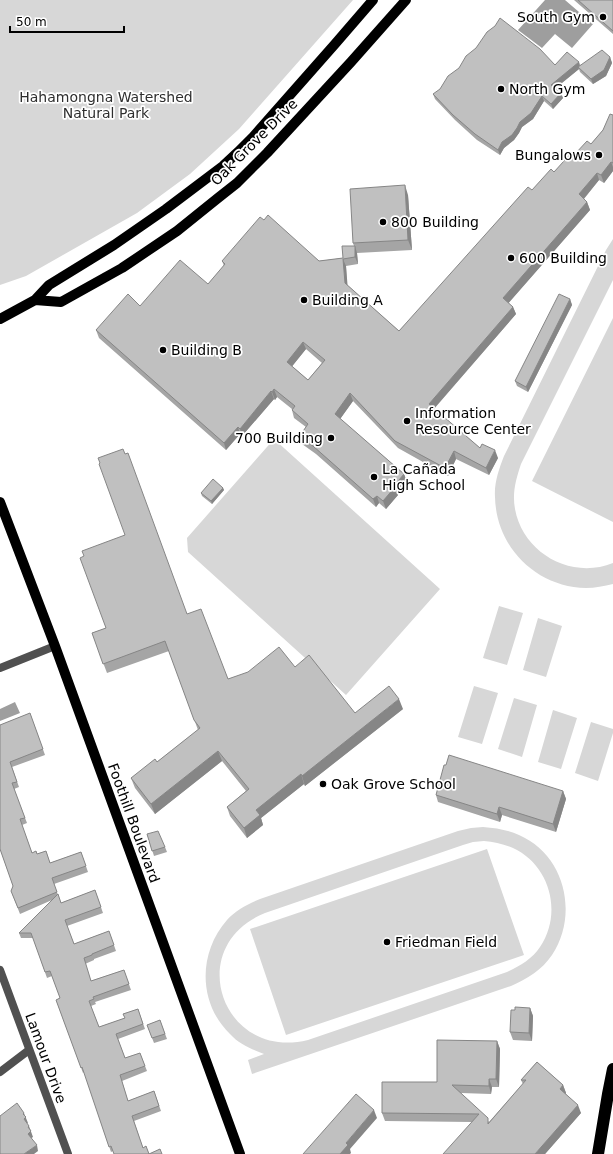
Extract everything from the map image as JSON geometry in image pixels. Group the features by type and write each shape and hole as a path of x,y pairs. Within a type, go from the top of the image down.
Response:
{"highway":[{"path":"598,1154 613,1068"}],"main road":[{"name":"Oak Grove Drive","path":"0,319 35,300 49,285 114,245 224,166 254,135 373,0"},
{"name":"Oak Grove Drive","path":"35,300 61,302 122,268 177,231 237,183 267,153 406,0"},
{"name":"Foothill Boulevard","path":"0,502 55,646 240,1154"}],"street":[{"path":"0,668 55,646"},
{"name":"Lamour Drive","path":"0,970 68,1154"},
{"path":"0,1072 29,1050"}],"green space":[{"name":"Hahamongna Watershed Natural Park","path":"0,0 353,0 239,129 190,174 137,213 26,276 0,285"},
{"path":"613,239 613,280 521,464 514,492 515,509 520,525 538,550 551,559 566,565 581,568 597,567 613,563 613,584 586,588 568,586 551,580 535,572 522,561 511,548 503,532 497,515 495,487 504,456 606,250"},
{"path":"613,318 613,522 532,481"},
{"path":"274,439 440,589 346,695 188,552 187,538"},
{"path":"499,606 523,613 507,665 483,658"},
{"path":"538,618 562,626 546,677 523,670"},
{"path":"474,686 498,693 482,744 458,737"},
{"path":"514,698 537,705 522,757 498,749"},
{"path":"553,710 577,718 561,769 538,762"},
{"path":"591,722 613,729 598,781 575,773"},
{"path":"471,828 493,828 519,835 535,844 547,856 557,871 563,887 566,904 565,922 560,939 552,955 544,965 534,974 511,986 252,1074 248,1060 264,1054 241,1043 230,1034 219,1022 207,993 207,962 211,947 217,933 227,920 234,913 260,899 458,831","holes":["484,841 499,843 513,848 526,856 536,866 544,878 549,891 551,920 547,934 537,951 525,962 507,972 308,1040 278,1042 253,1034 235,1018 223,997 220,973 225,950 240,929 265,913 463,845"]},
{"name":"Friedman Field","path":"487,849 524,955 286,1035 250,929"}],"shaded area":[{"path":"545,0 565,0 593,24 572,48 555,34 542,48 518,30"},
{"path":"15,702 20,713 0,721 0,709"}],"building":[{"name":"South Gym","path":"578,0 613,0 613,31"},
{"name":"North Gym","path":"500,18 540,49 555,65 567,52 579,62 551,85 561,93 551,104 542,96 531,113 520,122 512,135 502,142 498,150 475,134 453,115 433,94 440,89 448,76 459,68 466,56 476,48 487,32 495,26"},
{"path":"602,50 610,57 604,70 591,79 578,67"},
{"path":"610,114 613,115 613,163 611,162 601,175 597,173 579,194 587,202 503,298 513,307 429,404 480,448 482,444 495,450 486,468 454,451 445,468 395,441 350,393 335,414 404,474 383,501 377,496 373,499 313,446 299,437 308,424 292,410 295,406 274,389 240,429 238,427 224,443 96,330 128,294 140,306 180,260 208,284 225,264 222,261 260,217 264,220 268,215 319,261 343,258 342,246 355,246 355,257 343,259 345,283 399,331 528,187 532,190 551,169 554,172 573,151 575,154 587,141 591,144 603,130","holes":["303,342 325,360 308,380 287,362"]},
{"name":"800 Building","path":"405,185 408,240 353,243 350,189"},
{"path":"559,294 570,299 526,387 515,381"},
{"path":"123,449 125,454 128,453 187,614 201,609 228,679 248,672 279,647 295,667 309,655 355,713 389,686 399,699 302,776 301,774 256,810 260,815 244,828 227,807 249,789 218,751 151,804 131,778 155,759 157,762 200,728 194,720 165,641 103,664 92,633 106,628 80,558 84,556 82,551 125,535 98,458"},
{"path":"213,479 223,488 211,501 201,493"},
{"path":"30,713 43,749 10,762 17,782 12,783 25,818 20,819 32,853 36,851 37,854 46,851 50,863 81,852 86,866 52,878 57,892 18,908 11,891 13,886 0,849 0,725"},
{"path":"449,755 563,791 553,824 499,807 497,814 436,795 444,765 446,765"},
{"path":"158,831 165,847 152,851 147,834"},
{"path":"95,890 101,907 65,920 74,944 109,931 114,945 84,958 91,981 124,970 129,984 93,997 94,999 89,1001 99,1027 125,1018 123,1014 138,1009 143,1024 116,1034 125,1058 140,1053 145,1066 120,1075 128,1101 154,1091 159,1106 132,1116 143,1148 146,1146 149,1154 114,1154 111,1146 109,1147 82,1067 81,1068 56,1000 60,998 50,971 45,972 31,933 19,933 58,894 61,903"},
{"path":"515,1007 530,1008 529,1033 510,1032 511,1010 515,1010"},
{"path":"160,1020 165,1034 152,1038 147,1025"},
{"path":"437,1040 497,1041 496,1079 489,1079 489,1086 452,1085 488,1118 488,1124 526,1080 521,1080 537,1062 563,1085 560,1089 578,1105 535,1154 443,1154 479,1114 382,1113 382,1082 437,1082"},
{"path":"356,1094 374,1110 346,1143 348,1145 340,1154 303,1154"},
{"path":"17,1103 26,1117 24,1119 31,1131 28,1134 37,1145 24,1154 0,1154 0,1116"},
{"path":"160,1149 162,1154 149,1154"}],"place":[{"name":"South Gym","path":"603,17"},
{"name":"North Gym","path":"501,89"},
{"name":"Bungalows","path":"599,155"},
{"name":"800 Building","path":"383,222"},
{"name":"600 Building","path":"511,258"},
{"name":"Building A","path":"304,300"},
{"name":"Building B","path":"163,350"},
{"name":"Information Resource Center","path":"407,421"},
{"name":"700 Building","path":"331,438"},
{"name":"La Cañada High School","path":"374,477"},
{"name":"Oak Grove School","path":"323,784"},
{"name":"Friedman Field","path":"387,942"}]}
